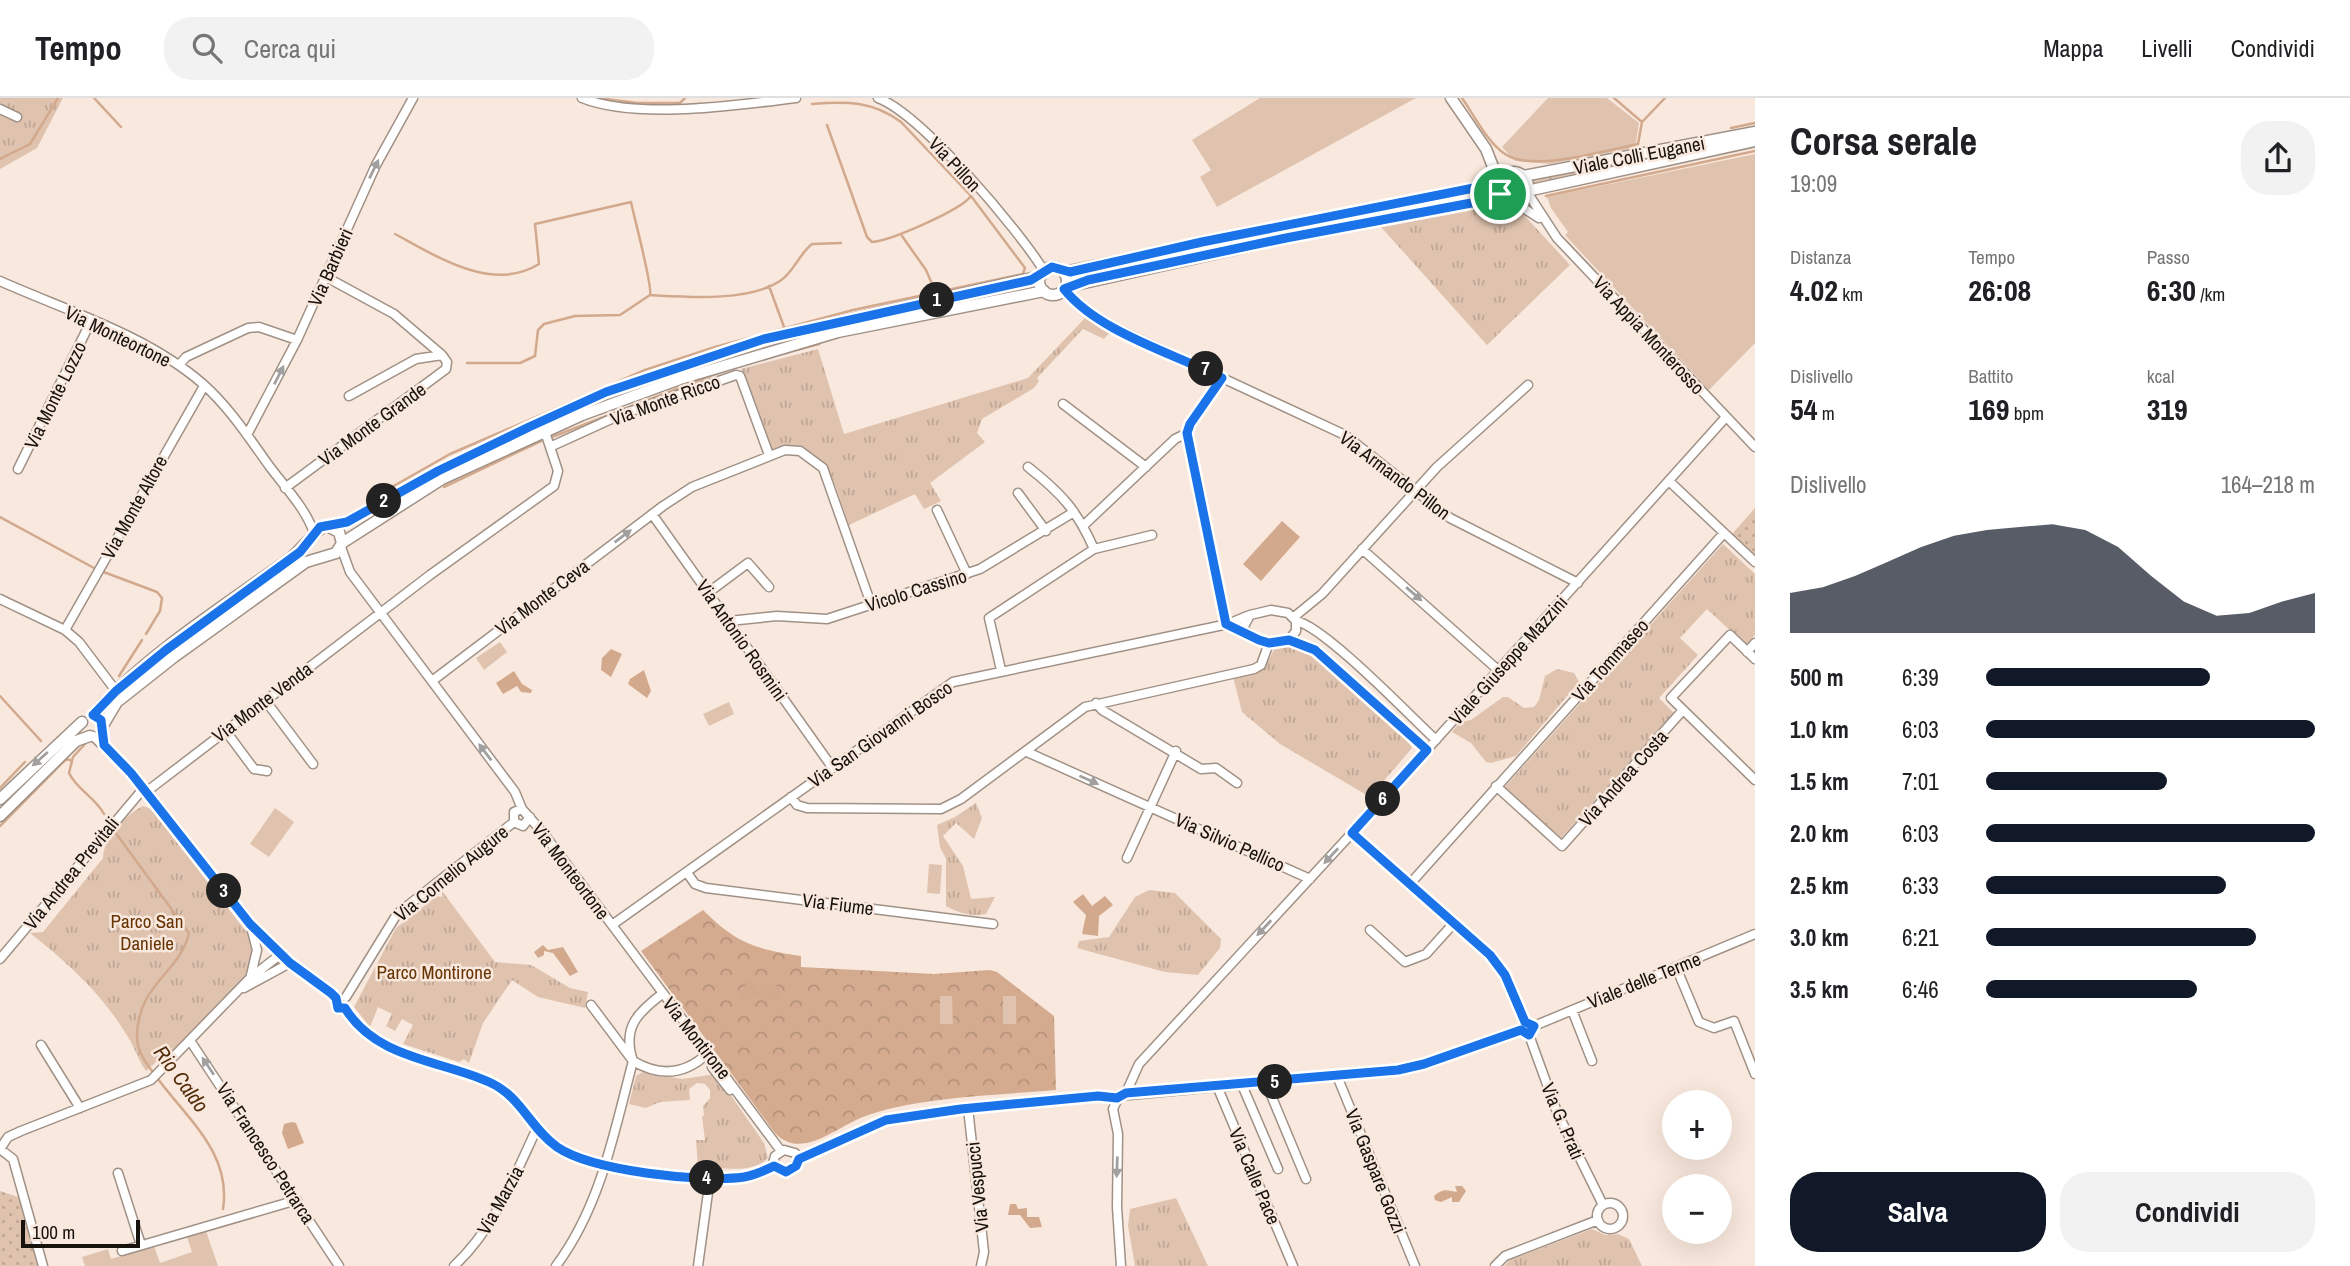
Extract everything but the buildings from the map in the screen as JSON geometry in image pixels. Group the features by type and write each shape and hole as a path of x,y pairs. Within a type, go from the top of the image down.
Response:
{"main road":[{"path":"1451,98 1486,149 1507,199"},
{"name":"Viale Colli Euganei","path":"1523,176 1755,132"},
{"name":"Viale Colli Euganei","path":"102,728 117,702 174,657 306,562 325,555 442,479 545,432 645,391 767,351 838,332 1044,291 1053,295 1065,288 1286,238 1507,199 1521,199 1527,192 1755,141"},
{"path":"1486,149 1512,172 1523,176 1527,192"},
{"path":"0,799 116,691 223,606 300,552 313,535 327,526 347,522 438,471 606,392 764,339 1042,273 1052,267 1064,272 1499,182 1512,172"},
{"path":"1064,272 1065,288"},
{"path":"1042,273 1040,284 1044,291"},
{"path":"327,526 339,532 341,545"},
{"path":"313,535 313,546 325,555"},
{"path":"0,816 76,741 91,736 102,728 101,720 93,715"},
{"path":"82,722 84,732 91,736"}],"street":[{"name":"Via Barbieri","path":"247,435 298,340 376,165 413,98"},
{"path":"582,98 597,104 634,108 701,107 796,98"},
{"name":"Via Pillon","path":"878,98 896,105 914,120 976,186 1022,242 1042,273"},
{"path":"0,109 18,117"},
{"name":"Via Appia Monterosso","path":"1527,192 1544,222 1755,447"},
{"name":"Via Appia Monterosso","path":"1507,199 1544,222"},
{"path":"326,277 394,314 442,355"},
{"name":"Via Monteortone","path":"0,281 91,321 179,365 204,386 247,435 301,509 313,535"},
{"name":"Via Armando Pillon","path":"1065,288 1075,302 1100,320 1345,435 1450,518 1478,535 1559,571 1578,583"},
{"name":"Via Monte Lozzo","path":"18,469 91,321"},
{"path":"179,365 186,357 248,328 259,327 298,340"},
{"name":"Via Monte Grande","path":"285,488 446,369 447,362 442,355 416,359 349,396"},
{"name":"Via Monte Ricco","path":"552,446 620,415 736,375 741,381 769,455"},
{"path":"1222,378 1190,424 1187,433 1227,624 1269,643 1289,640 1315,650 1427,750"},
{"path":"1289,640 1296,631 1295,619 1322,594 1415,490 1528,385"},
{"name":"Via Monte Altore","path":"65,630 204,386"},
{"path":"1063,404 1146,467"},
{"name":"Viale Giuseppe Mazzini","path":"1126,1093 1139,1064 1352,833 1727,417"},
{"path":"380,614 554,486 558,471 552,446 545,432"},
{"path":"1084,525 1175,439 1187,433"},
{"name":"Via Monte Ceva","path":"432,681 652,514 692,487 785,450 800,451 823,468 871,604"},
{"path":"1028,467 1066,498 1084,525 1094,549"},
{"path":"1669,481 1755,562"},
{"path":"1018,493 1046,531"},
{"name":"Via Monteortone","path":"301,509 327,526"},
{"path":"937,510 967,574"},
{"name":"Vicolo Cassino","path":"729,621 777,616 827,619 992,564 1074,512"},
{"name":"Via Antonio Rosmini","path":"652,514 832,767"},
{"name":"Via Tommaseo","path":"1409,885 1724,533"},
{"path":"1001,670 989,618 1094,549 1152,535"},
{"path":"341,545 349,572"},
{"path":"1362,549 1498,670"},
{"path":"325,555 349,572"},
{"path":"709,592 748,563 769,587"},
{"name":"Via Monteortone","path":"349,572 515,792 522,809 612,925"},
{"path":"0,599 65,630 79,642 116,691"},
{"name":"Via San Giovanni Bosco","path":"612,925 688,874 939,690 953,682 1001,670 1227,624 1250,615 1281,610 1306,623 1324,638 1436,740"},
{"name":"Via Monte Venda","path":"144,790 380,614"},
{"path":"1249,635 1243,624 1250,615"},
{"path":"1755,659 1730,635 1671,698 1755,779"},
{"path":"791,797 797,805 807,808 942,809 961,799 1027,752 1073,715 1096,703 1254,669 1261,665 1269,643"},
{"path":"1747,652 1755,643"},
{"path":"265,700 313,764"},
{"path":"1096,703 1102,710 1175,751 1201,769 1216,768 1237,783"},
{"name":"Via Andrea Costa","path":"1496,786 1562,846 1683,710"},
{"path":"102,728 104,745"},
{"path":"225,730 254,769 267,771"},
{"path":"91,736 104,745 144,790 250,924 290,963 341,998 336,1006 345,1008 362,1028 394,1049 469,1074 501,1088 522,1106 544,1138 570,1156 606,1166 710,1178 748,1177 774,1166 780,1152 792,1151 799,1159"},
{"path":"1127,858 1175,751"},
{"name":"Via Silvio Pellico","path":"1027,752 1310,879"},
{"name":"Via Andrea Previtali","path":"0,959 144,790"},
{"name":"Via Monteortone","path":"522,809 514,812 514,822 523,826 530,817"},
{"name":"Via Cornelio Augure","path":"341,998 397,914 514,822"},
{"name":"Via G. Prati","path":"1352,833 1490,955 1505,975 1561,1120 1604,1205"},
{"name":"Via Fiume","path":"688,874 695,884 706,888 993,925"},
{"path":"1370,930 1405,962 1426,954 1454,923"},
{"path":"250,924 257,950 250,978"},
{"name":"Via Montirone","path":"612,925 780,1152"},
{"name":"Viale delle Terme","path":"1126,1093 1266,1083 1424,1064 1527,1028 1755,934"},
{"path":"43,1266 13,1159 0,1149 8,1137 151,1080 191,1042 250,978 281,954"},
{"path":"242,989 290,963"},
{"path":"1676,967 1699,1022 1714,1028 1734,1021 1755,1074"},
{"path":"556,1266 579,1229 606,1166 633,1061 628,1042 633,1020 662,994"},
{"path":"591,1005 633,1061 659,1072 673,1072 690,1068 706,1055"},
{"path":"1572,1010 1592,1061"},
{"name":"Via Francesco Petrarca","path":"191,1042 340,1266"},
{"path":"41,1045 80,1108"},
{"name":"Via Gaspare Gozzi","path":"1337,1076 1415,1266"},
{"path":"1266,1083 1307,1179"},
{"path":"1242,1084 1278,1169"},
{"name":"Via Calle Pace","path":"1217,1086 1293,1266"},
{"path":"774,1166 790,1171 799,1159 886,1120 968,1108 1098,1096 1117,1098 1126,1093"},
{"path":"1117,1098 1113,1109 1117,1127 1121,1266"},
{"name":"Via Vespucci","path":"968,1108 984,1252 981,1266"},
{"name":"Via Marzia","path":"454,1266 474,1246 491,1222 537,1128"},
{"path":"118,1173 141,1245"},
{"path":"698,1266 710,1178"},
{"path":"122,1251 298,1200"},
{"path":"1495,1266 1505,1256 1598,1220 1604,1205 1609,1203 1620,1207 1622,1223 1609,1230 1598,1220"}],"green space":[{"path":"0,98 63,98 37,148 0,169"},
{"path":"1260,98 1416,98 1217,207 1200,177 1211,170 1192,140"},
{"path":"1548,98 1607,98 1639,123 1635,148 1550,164 1515,161 1502,147"},
{"path":"1755,134 1755,139 1533,184 1533,179"},
{"path":"1755,154 1755,343 1709,390 1565,235 1568,232 1551,208 1547,197"},
{"path":"1496,206 1523,214 1570,265 1487,345 1381,227"},
{"path":"1085,318 1111,331 1104,339 1083,329 1037,378 1039,381 1034,388 982,419 977,433 985,442 930,483 941,501 924,509 915,494 849,525 833,479 817,457 791,448 771,450 741,369 818,349 844,434 1028,378"},
{"path":"1755,508 1755,555 1732,534"},
{"path":"1723,544 1755,574 1755,635 1746,645 1707,609 1680,638 1698,655 1659,698 1674,713 1559,840 1503,789"},
{"path":"500,642 507,652 484,670 476,658"},
{"path":"1286,645 1301,648 1333,668 1406,738 1412,748 1370,797 1280,744 1242,712 1233,677 1260,670 1275,647"},
{"path":"1557,669 1574,673 1579,682 1516,756 1486,762 1471,743 1452,732 1460,722 1471,720 1503,697 1508,697 1524,708 1534,707 1539,700 1545,676"},
{"path":"729,702 734,714 709,726 703,714"},
{"path":"976,803 982,818 974,839 956,823 943,836 963,866 971,899 995,897 986,914 975,915 946,906 946,859 940,847 937,825"},
{"name":"Parco San Daniele","path":"143,806 151,809 252,939 254,949 249,973 243,981 162,1061 157,1061 146,1071 107,1007 71,968 30,933 43,932 103,858 111,835"},
{"path":"275,808 294,822 269,857 250,844"},
{"path":"929,864 942,865 940,894 927,893"},
{"path":"1149,890 1175,893 1221,939 1220,948 1198,975 1165,972 1077,948 1079,941 1109,937 1135,897"},
{"name":"Parco Montirone","path":"442,891 495,962 531,965 570,988 588,992 585,1008 538,997 512,980 483,1023 469,1063 464,1059 459,1062 403,1044 413,1025 402,1019 395,1031 386,1026 392,1014 378,1007 370,1027 354,1007 396,928 437,896 442,897"},
{"path":"703,910 726,930 747,943 801,956 801,967 934,974 990,970 997,972 1054,1016 1056,1090 906,1105 863,1117 807,1143 785,1141 775,1133 641,951"},
{"path":"940,996 952,996 953,1024 940,1024"},
{"path":"1003,996 1016,996 1016,1024 1003,1024"},
{"path":"643,1072 682,1079 716,1074 764,1143 768,1158 753,1167 698,1166 696,1140 705,1140 703,1106 710,1098 710,1090 705,1084 697,1083 689,1089 690,1100 660,1102 646,1108 629,1104 636,1076"},
{"path":"0,1191 21,1198 41,1266 0,1266"},
{"path":"1176,1198 1208,1266 1135,1266 1128,1226 1130,1209"},
{"path":"1592,1229 1605,1235 1618,1234 1629,1239 1642,1266 1504,1266 1510,1260"},
{"path":"206,1231 218,1266 85,1266 82,1257 108,1249 111,1259 154,1246 160,1263 192,1252 187,1237"}],"shaded area":[{"path":"1282,521 1300,537 1261,581 1243,564"},
{"path":"611,649 622,654 611,677 601,670 602,658"},
{"path":"644,670 651,691 647,698 628,684 630,679"},
{"path":"514,671 522,684 532,690 531,693 521,692 517,686 503,694 496,683"},
{"path":"1083,894 1092,906 1105,896 1113,905 1099,916 1098,936 1082,934 1086,915 1073,902"},
{"path":"543,945 548,950 563,947 578,972 570,976 553,953 544,951 544,955 538,958 534,952"},
{"path":"750,979 762,993 772,985 778,986 781,995 772,1001 764,997 743,999 741,991"},
{"path":"296,1123 304,1143 288,1149 282,1133 284,1124"},
{"path":"1455,1186 1462,1186 1466,1191 1459,1202 1452,1202 1452,1197 1441,1202 1435,1200 1434,1196 1441,1191 1457,1192"},
{"path":"1010,1204 1016,1204 1018,1209 1027,1208 1027,1217 1039,1217 1042,1227 1030,1228 1020,1215 1008,1215"}],"waterway":[{"path":"0,159 30,144 58,98"},
{"path":"94,98 121,127"},
{"path":"598,98 637,103 680,103 685,98"},
{"path":"1462,98 1498,149 1517,159 1533,161 1589,155 1638,144 1642,122 1614,98"},
{"path":"1643,121 1665,98"},
{"path":"369,500 450,454 645,370 715,347 853,310 1023,274 1025,268 971,196 901,122 870,106 812,104"},
{"path":"1731,128 1755,123"},
{"path":"827,125 867,237 872,242 925,224 954,209 971,196"},
{"path":"1546,196 1755,151"},
{"path":"395,234 447,261 484,273 503,275 521,272 539,264 535,224 631,202 650,295 620,315 575,316 544,324 538,330 535,356 520,363 467,363"},
{"path":"902,236 926,270 936,293"},
{"path":"1565,240 1707,390"},
{"path":"650,295 717,297 767,288 785,277 812,244 841,243"},
{"path":"769,286 784,327"},
{"path":"785,353 819,344"},
{"path":"552,437 718,373"},
{"path":"444,487 541,441"},
{"path":"0,517 94,568"},
{"path":"101,571 157,592 162,598 160,611 146,634"},
{"path":"119,676 142,640"},
{"path":"0,696 41,741"},
{"path":"85,744 73,757 69,773 104,814"},
{"path":"0,826 61,764 67,759 72,761"},
{"path":"0,788 25,762"},
{"name":"Rio Caldo","path":"115,832 189,933 177,959 144,1003 139,1018 137,1042 148,1066 204,1136 213,1153 224,1189 223,1209"}],"route":[{"path":"1499,183 1500,194 1503,197 1286,238 1088,280 1064,289 1075,302 1100,320 1222,378 1190,424 1187,433 1226,624 1269,643 1289,640 1315,650 1350,678 1427,750 1352,833 1490,955 1505,975 1525,1022 1534,1026 1534,1031 1529,1035 1521,1030 1424,1064 1398,1070 1126,1093 1117,1098 1098,1096 968,1108 886,1120 799,1159 796,1166 786,1172 774,1166 748,1177 710,1178 606,1166 570,1156 544,1138 522,1106 501,1088 469,1074 394,1049 362,1028 345,1008 338,1008 335,1004 336,998 323,985 290,963 250,924 131,773 104,745 101,720 93,715 116,691 223,606 300,552 320,527 347,522 438,471 606,392 764,339 835,321 1031,280 1052,267 1070,272 1202,242 1316,222 1499,183"}]}
